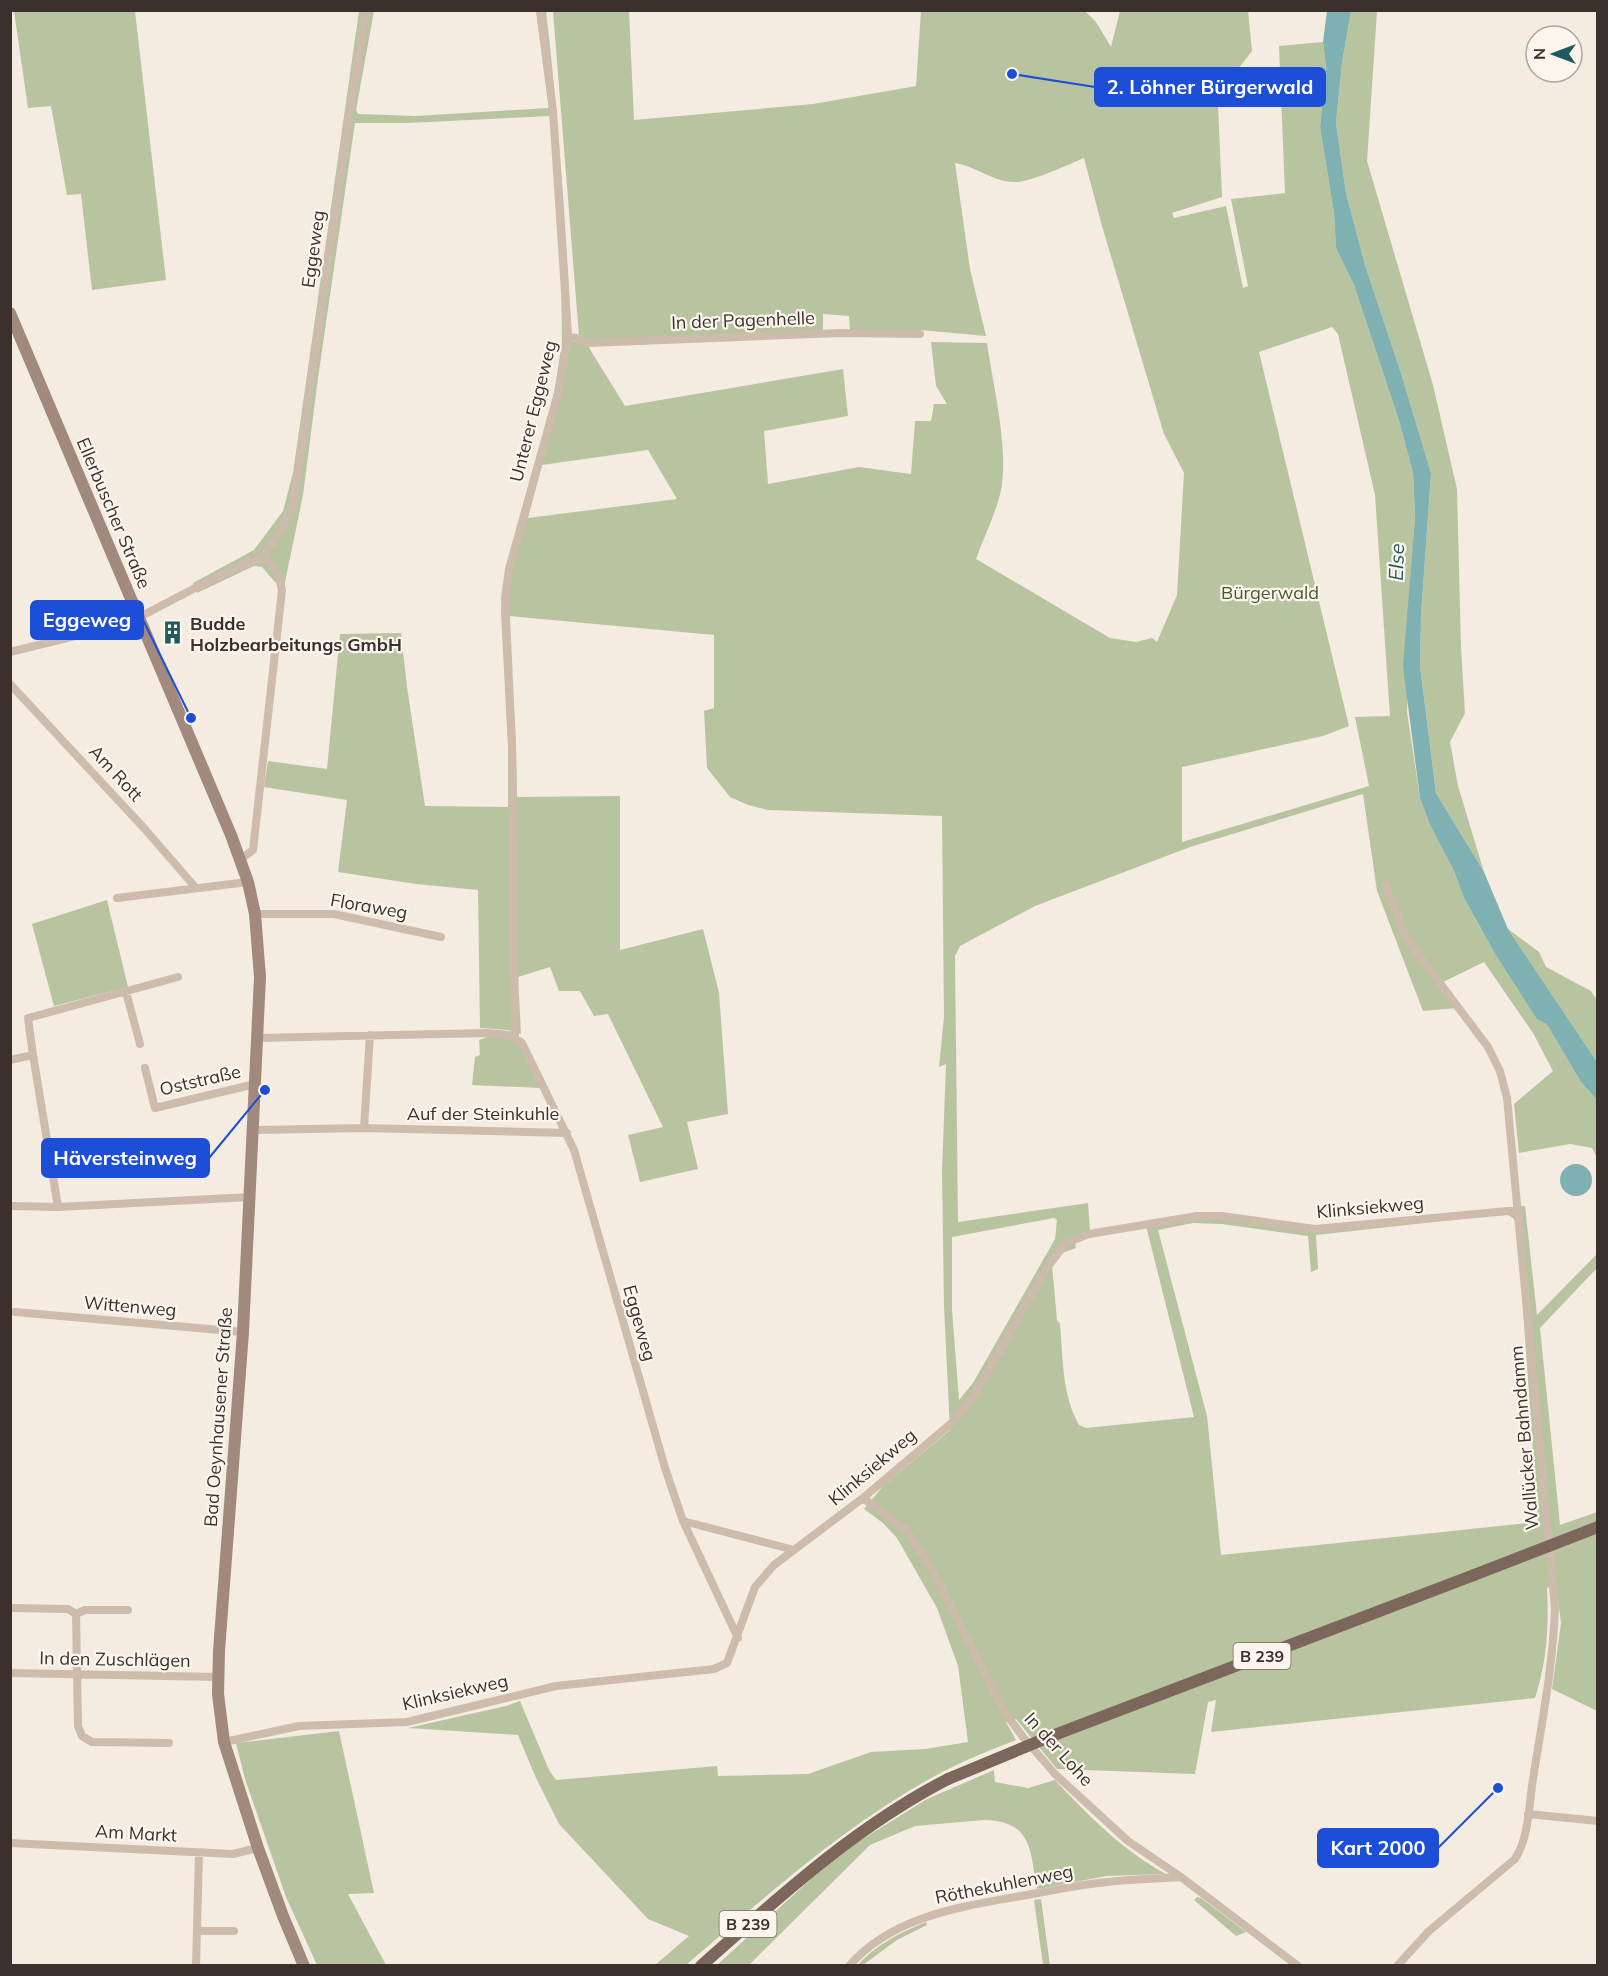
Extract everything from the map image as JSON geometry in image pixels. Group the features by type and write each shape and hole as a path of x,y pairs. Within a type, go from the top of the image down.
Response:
{"main road":[{"name":"Ellerbuscher Straße","path":"10,313 241,860"},
{"name":"Bad Oeynhausener Straße","path":"241,860 255,914 260,978 243,1332 218,1677 219,1709 224,1742 258,1848 304,1965"},
{"name":"B 239","path":"701,1965 829,1855 891,1812 948,1779 1049,1737 1598,1527"}],"street":[{"name":"Eggeweg","path":"10,652 128,623 138,616 263,556 280,532 293,505 366,10"},
{"name":"Unterer Eggeweg","path":"515,1037 512,744 505,597 509,569 558,393 568,338 553,111 540,10"},
{"name":"In der Pagenhelle","path":"568,338 577,338 590,343 840,333 920,334"},
{"path":"241,860 253,850 282,590 278,573 263,556"},
{"name":"Am Rott","path":"10,684 144,827 196,888"},
{"path":"117,898 248,882"},
{"name":"Wallücker Bahndamm","path":"1386,886 1406,938 1488,1047 1500,1071 1507,1098 1555,1608 1554,1643 1520,1852 1515,1859 1429,1931 1397,1965"},
{"name":"Floraweg","path":"255,914 334,914 441,937"},
{"path":"58,1208 28,1018 178,977"},
{"path":"126,992 140,1044"},
{"path":"257,1038 488,1033 515,1037"},
{"path":"364,1128 370,1035"},
{"name":"Auf der Steinkuhle","path":"253,1130 364,1128 567,1133 524,1046 515,1037"},
{"path":"10,1060 33,1055"},
{"name":"Oststraße","path":"145,1068 155,1108 255,1084"},
{"name":"Eggeweg","path":"567,1133 574,1150 665,1468 683,1521 738,1638"},
{"path":"10,1206 58,1208 250,1197"},
{"name":"Klinksiekweg","path":"224,1742 299,1726 407,1722 556,1686 714,1669 728,1663 755,1587 774,1565 863,1498 955,1420 967,1404 1049,1265 1066,1243 1089,1234 1197,1216 1222,1216 1315,1229 1518,1210"},
{"name":"Wittenweg","path":"15,1312 243,1332"},
{"name":"In der Lohe","path":"863,1498 907,1531 924,1556 1006,1714 1055,1773 1128,1841 1181,1877 1298,1965"},
{"path":"683,1521 794,1550"},
{"path":"10,1608 68,1609 76,1614"},
{"path":"76,1614 85,1610 128,1610"},
{"path":"76,1614 78,1726 82,1736 92,1742 169,1743"},
{"name":"In den Zuschlägen","path":"10,1673 218,1677"},
{"path":"1528,1814 1598,1821"},
{"name":"Am Markt","path":"10,1843 233,1854 258,1848"},
{"path":"196,1965 199,1853"},
{"name":"Röthekuhlenweg","path":"849,1965 859,1954 898,1928 963,1906 1107,1882 1181,1877"},
{"path":"197,1931 234,1931"}],"green space":[{"path":"14,11 135,11 166,280 92,290 81,194 67,195 51,106 28,108"},
{"name":"Bürgerwald","path":"359,11 374,11 356,110 358,114 416,116 549,108 536,11 546,11 562,176 572,342 588,346 625,406 843,369 848,416 764,431 768,484 859,467 911,474 915,421 931,421 934,404 947,404 936,386 931,342 987,343 1002,436 1003,473 996,507 976,559 1110,638 1136,642 1152,638 1157,642 1177,595 1184,473 1164,434 1084,158 1020,182 999,179 955,163 970,269 986,336 920,330 850,330 849,316 823,314 823,330 594,340 579,336 553,11 629,11 634,120 813,104 916,86 921,11 1085,11 1096,22 1111,47 1120,11 1248,11 1252,51 1230,79 1217,82 1222,197 1172,213 1174,218 1226,206 1243,288 1248,286 1231,199 1285,193 1279,46 1323,42 1326,67 1320,127 1334,213 1336,248 1354,285 1400,424 1413,473 1415,517 1410,583 1407,712 1420,798 1464,898 1494,952 1547,1023 1581,1082 1597,1100 1597,1158 1592,1148 1570,1144 1519,1153 1514,1104 1553,1071 1533,1033 1484,962 1443,982 1457,1008 1423,1011 1377,891 1363,794 1190,847 1035,906 960,946 955,956 958,1222 1088,1203 1090,1231 1074,1237 1076,1248 1062,1253 1052,1265 1066,1389 1079,1425 1086,1428 1194,1417 1145,1222 1197,1214 1316,1227 1525,1206 1537,1315 1597,1254 1597,1268 1540,1328 1560,1525 1597,1512 1597,1711 1552,1689 1561,1623 1556,1584 1547,1588 1546,1643 1535,1698 1211,1732 1216,1700 1208,1702 1195,1774 1057,1769 1016,1719 1006,1722 1016,1740 943,1772 867,1818 805,1865 686,1965 655,1965 689,1936 648,1919 559,1824 518,1735 408,1728 520,1701 549,1770 556,1780 717,1766 718,1776 808,1774 871,1752 925,1749 968,1742 958,1666 937,1608 897,1538 883,1523 864,1509 883,1486 950,1430 944,1306 942,1171 946,1064 939,1067 944,1017 942,816 768,810 730,797 707,768 704,711 714,708 714,635 509,616 517,797 620,796 620,950 703,929 719,993 728,1114 687,1122 698,1169 640,1182 628,1135 663,1127 608,1014 594,1016 580,991 559,991 550,967 518,977 521,1034 508,1030 480,1028 478,890 416,884 338,872 347,800 264,787 268,761 327,769 340,634 401,633 425,806 508,807 508,746 501,613 503,590 555,389 562,341 561,266 550,116 408,123 355,123 303,495 284,587 275,582 262,567 254,566 197,593 193,583 254,550 283,511 293,473","holes":["1332,327 1338,334 1375,495 1390,716 1355,717 1369,786 1182,842 1182,767 1323,736 1349,726 1259,352","648,450 677,499 528,518 542,465","1506,1214 1513,1218 1517,1224 1538,1522 1221,1555 1207,1416 1158,1230 1193,1223 1222,1224 1308,1236 1311,1272 1318,1269 1316,1235","1054,1218 1057,1220 1055,1239 973,1383 959,1400 952,1310 952,1237"]},
{"path":"1351,11 1377,11 1367,161 1433,385 1457,489 1465,713 1450,742 1458,786 1484,872 1436,793 1420,666 1421,616 1431,473 1365,265 1346,193 1336,123 1342,63"},
{"path":"107,900 128,987 54,1006 32,924"},
{"path":"1508,929 1539,952 1546,967 1591,991 1597,1000 1597,1062"},
{"path":"488,1037 502,1037 518,1042 542,1088 472,1085 475,1057 480,1055 479,1040"},
{"path":"339,1731 374,1893 348,1894 386,1965 317,1965 286,1897 245,1779 236,1743"},
{"path":"994,1770 995,1782 1028,1788 1055,1780 1093,1819 1121,1843 1166,1874 1107,1876 1037,1889 1030,1851 1020,1832 1012,1826 984,1820 915,1826 870,1845 749,1965 716,1966 825,1866 853,1845 927,1799"},
{"path":"1197,1897 1246,1932 1236,1936 1194,1900"},
{"path":"1041,1899 1050,1965 1043,1965 1034,1900"},
{"path":"926,1922 927,1925 897,1940 863,1965 857,1966 889,1940"}],"water":[{"path":"1327,11 1351,11 1342,63 1336,123 1346,193 1365,265 1431,473 1421,616 1420,666 1436,793 1484,872 1508,929 1597,1062 1597,1100 1581,1082 1547,1024 1537,1019 1494,952 1464,898 1420,798 1403,667 1415,517 1413,473 1400,424 1354,285 1336,248 1334,213 1320,127 1326,67 1323,42"},
{"path":"1576,1164 1587,1169 1592,1180 1587,1191 1576,1196 1565,1191 1560,1180 1565,1169"}],"place":[{"name":"2. Löhner Bürgerwald","path":"1012,74"},
{"name":"Budde Holzbearbeitungs GmbH","path":"172,633"},
{"name":"Eggeweg","path":"191,718"},
{"name":"Häversteinweg","path":"265,1090"},
{"name":"Kart 2000","path":"1498,1788"}],"water label":[{"name":"Else","path":"1396,562"}]}
